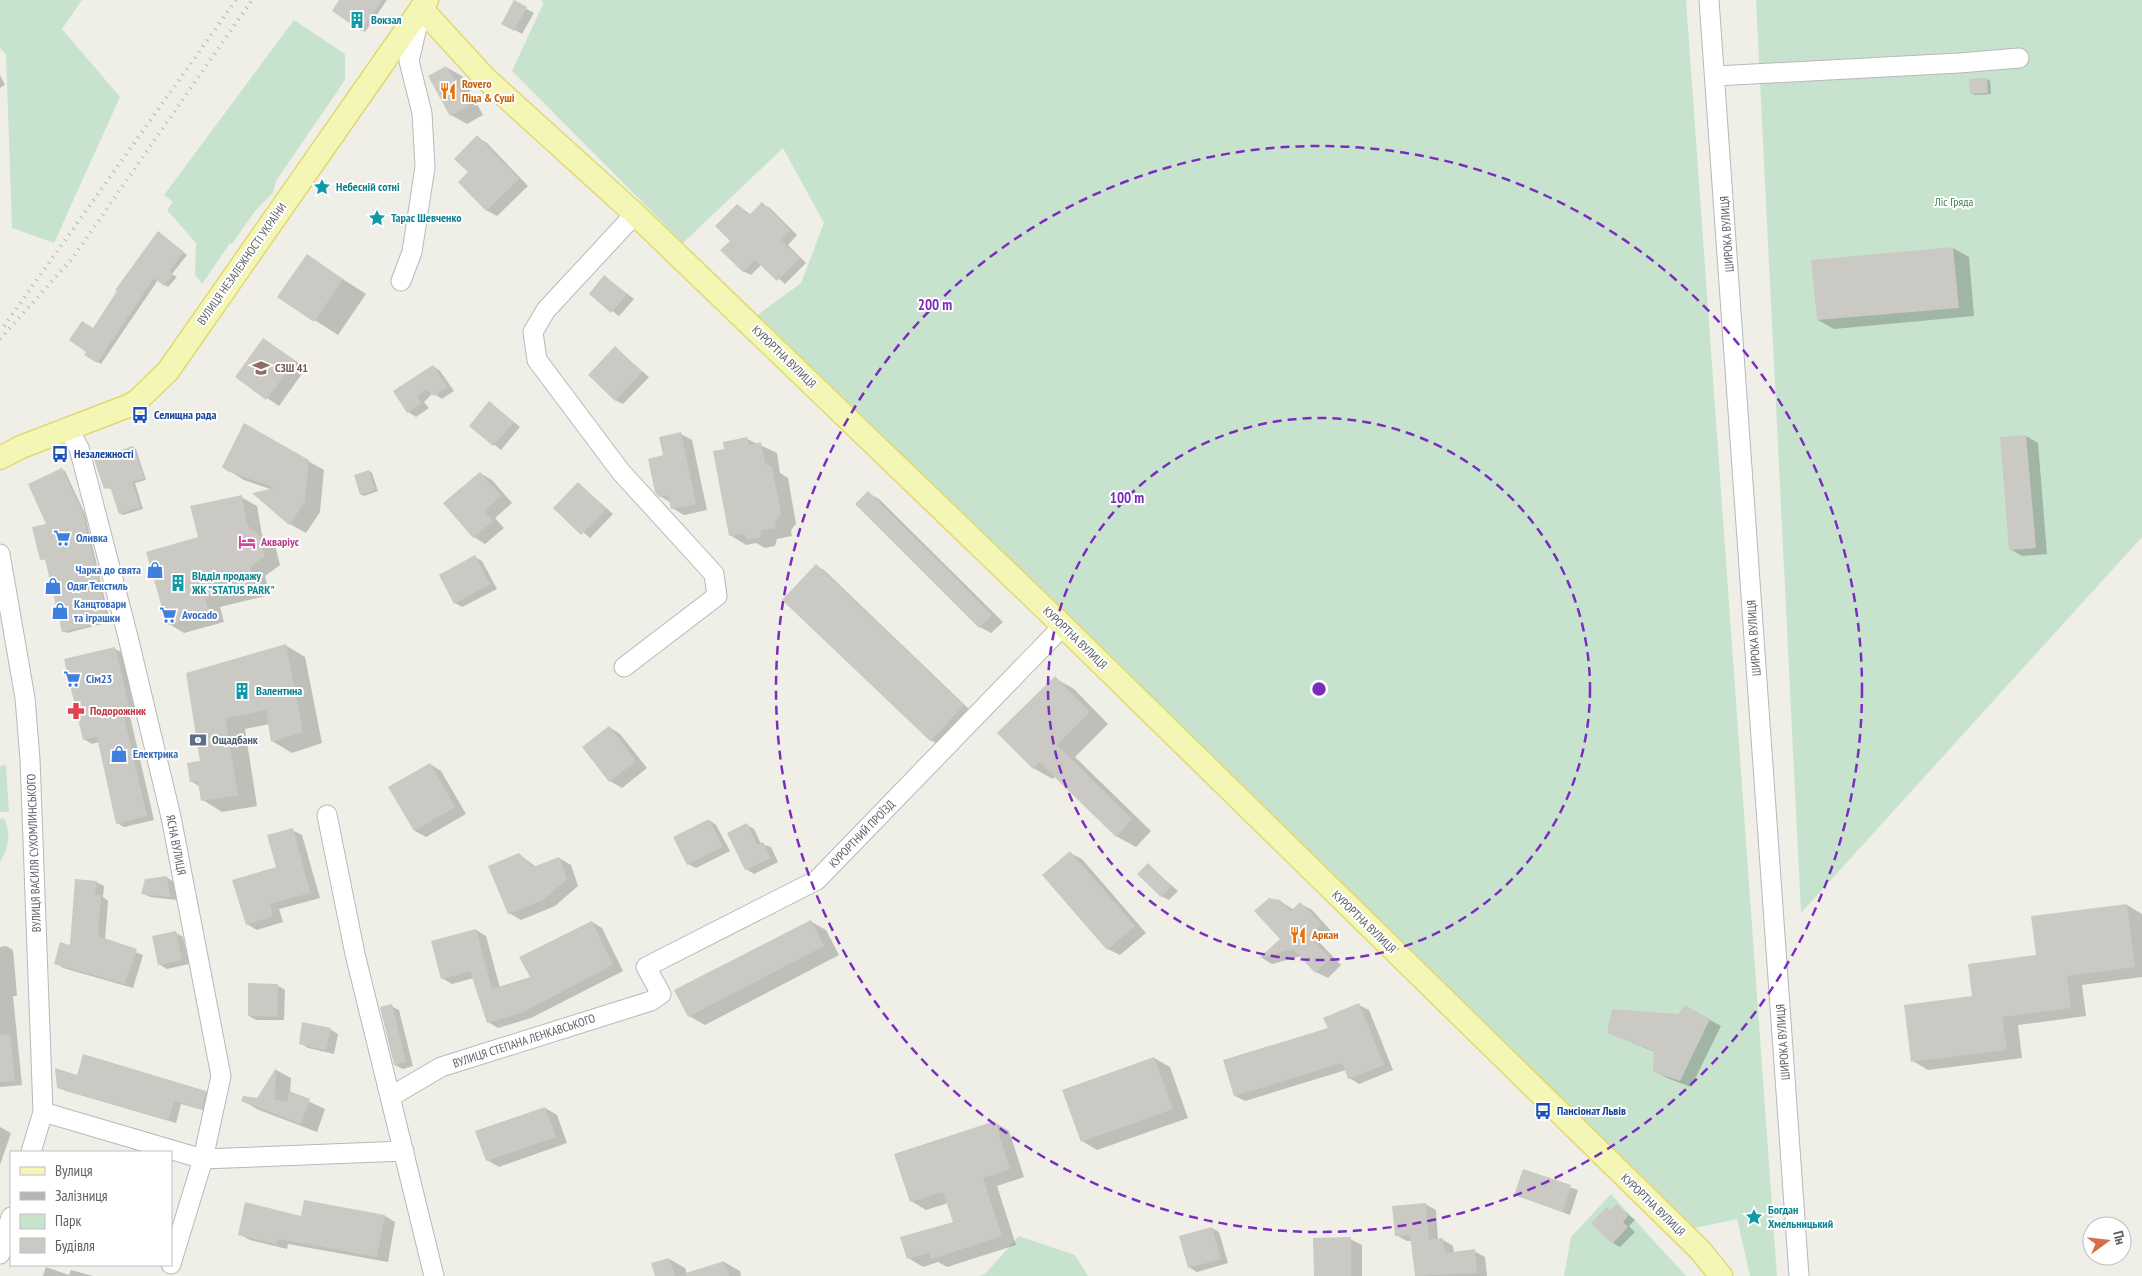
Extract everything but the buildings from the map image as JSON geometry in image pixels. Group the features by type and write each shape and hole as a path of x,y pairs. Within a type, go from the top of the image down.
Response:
{"main road":[{"name":"КУРОРТНА ВУЛИЦЯ","path":"424,4 484,77 635,214 1063,626 1700,1250 1721,1276"},
{"name":"ВУЛИЦЯ НЕЗАЛЕЖНОСТІ УКРАЇНИ","path":"0,458 137,401 168,372 424,4"}],"street":[{"name":"ШИРОКА ВУЛИЦЯ","path":"1709,0 1716,76 1799,1276"},
{"path":"400,281 412,252 425,167 422,113 408,61 424,4"},
{"path":"1716,76 2019,58"},
{"path":"624,667 717,596 714,574 621,472 537,360 533,332 546,310 635,214"},
{"name":"ЯСНА ВУЛИЦЯ","path":"68,429 79,448 163,781 221,1076 203,1158 172,1262"},
{"name":"ВУЛИЦЯ ВАСИЛЯ СУХОМЛИНСЬКОГО","path":"0,554 25,698 30,751 43,1112 31,1151"},
{"name":"КУРОРТНИЙ ПРОЇЗД","path":"662,994 646,967 817,880 1063,626"},
{"path":"327,815 355,954 434,1276"},
{"name":"ВУЛИЦЯ СТЕПАНА ЛЕНКАВСЬКОГО","path":"390,1097 441,1068 651,1001 662,994"},
{"path":"43,1112 203,1158 404,1151"},
{"path":"0,1254 10,1220"}],"green space":[{"path":"0,0 82,0 62,29 120,97 54,243 12,228 6,54 0,48"},
{"path":"542,0 1686,0 1777,1276 1750,1276 1737,1219 1690,1229 1258,801 755,317 801,283 824,223 783,148 683,243 512,71 543,4"},
{"name":"Ліс Гряда","path":"1756,0 2142,0 2142,537 1801,913"},
{"path":"294,20 345,54 345,80 276,181 273,193 255,211 232,244 230,243 202,284 195,275 196,243 167,210 173,202 164,195"},
{"path":"6,765 9,812 0,812 0,766"},
{"path":"4,818 8,830 8,840 0,863 0,819"},
{"path":"1611,1194 1686,1276 1564,1276 1571,1237"},
{"path":"1019,1236 1075,1255 1088,1276 979,1276 985,1274"}],"railway":[{"path":"4,326 236,0"},
{"path":"0,339 72,259 252,0"}],"place":[{"name":"Вокзал","path":"357,20"},
{"name":"Rovero Піца & Суші","path":"448,91"},
{"name":"Небесній сотні","path":"322,187"},
{"name":"Тарас Шевченко","path":"377,218"},
{"name":"СЗШ 41","path":"261,368"},
{"name":"Селищна рада","path":"140,415"},
{"name":"Незалежності","path":"60,454"},
{"name":"Оливка","path":"62,538"},
{"name":"Акваріус","path":"247,542"},
{"name":"Чарка до свята","path":"155,570"},
{"name":"ВІдділ продажу ЖК \"STATUS PARK\"","path":"178,583"},
{"name":"Одяг Текстиль","path":"53,586"},
{"name":"Канцтовари та іграшки","path":"60,611"},
{"name":"Avocado","path":"168,615"},
{"name":"Сім23","path":"72,679"},
{"name":"Валентина","path":"242,691"},
{"name":"Подорожник","path":"76,711"},
{"name":"Ощадбанк","path":"198,740"},
{"name":"Електрика","path":"119,754"},
{"name":"Аркан","path":"1298,935"},
{"name":"Пансіонат Львів","path":"1543,1111"},
{"name":"Богдан Хмельницький","path":"1754,1217"}]}
